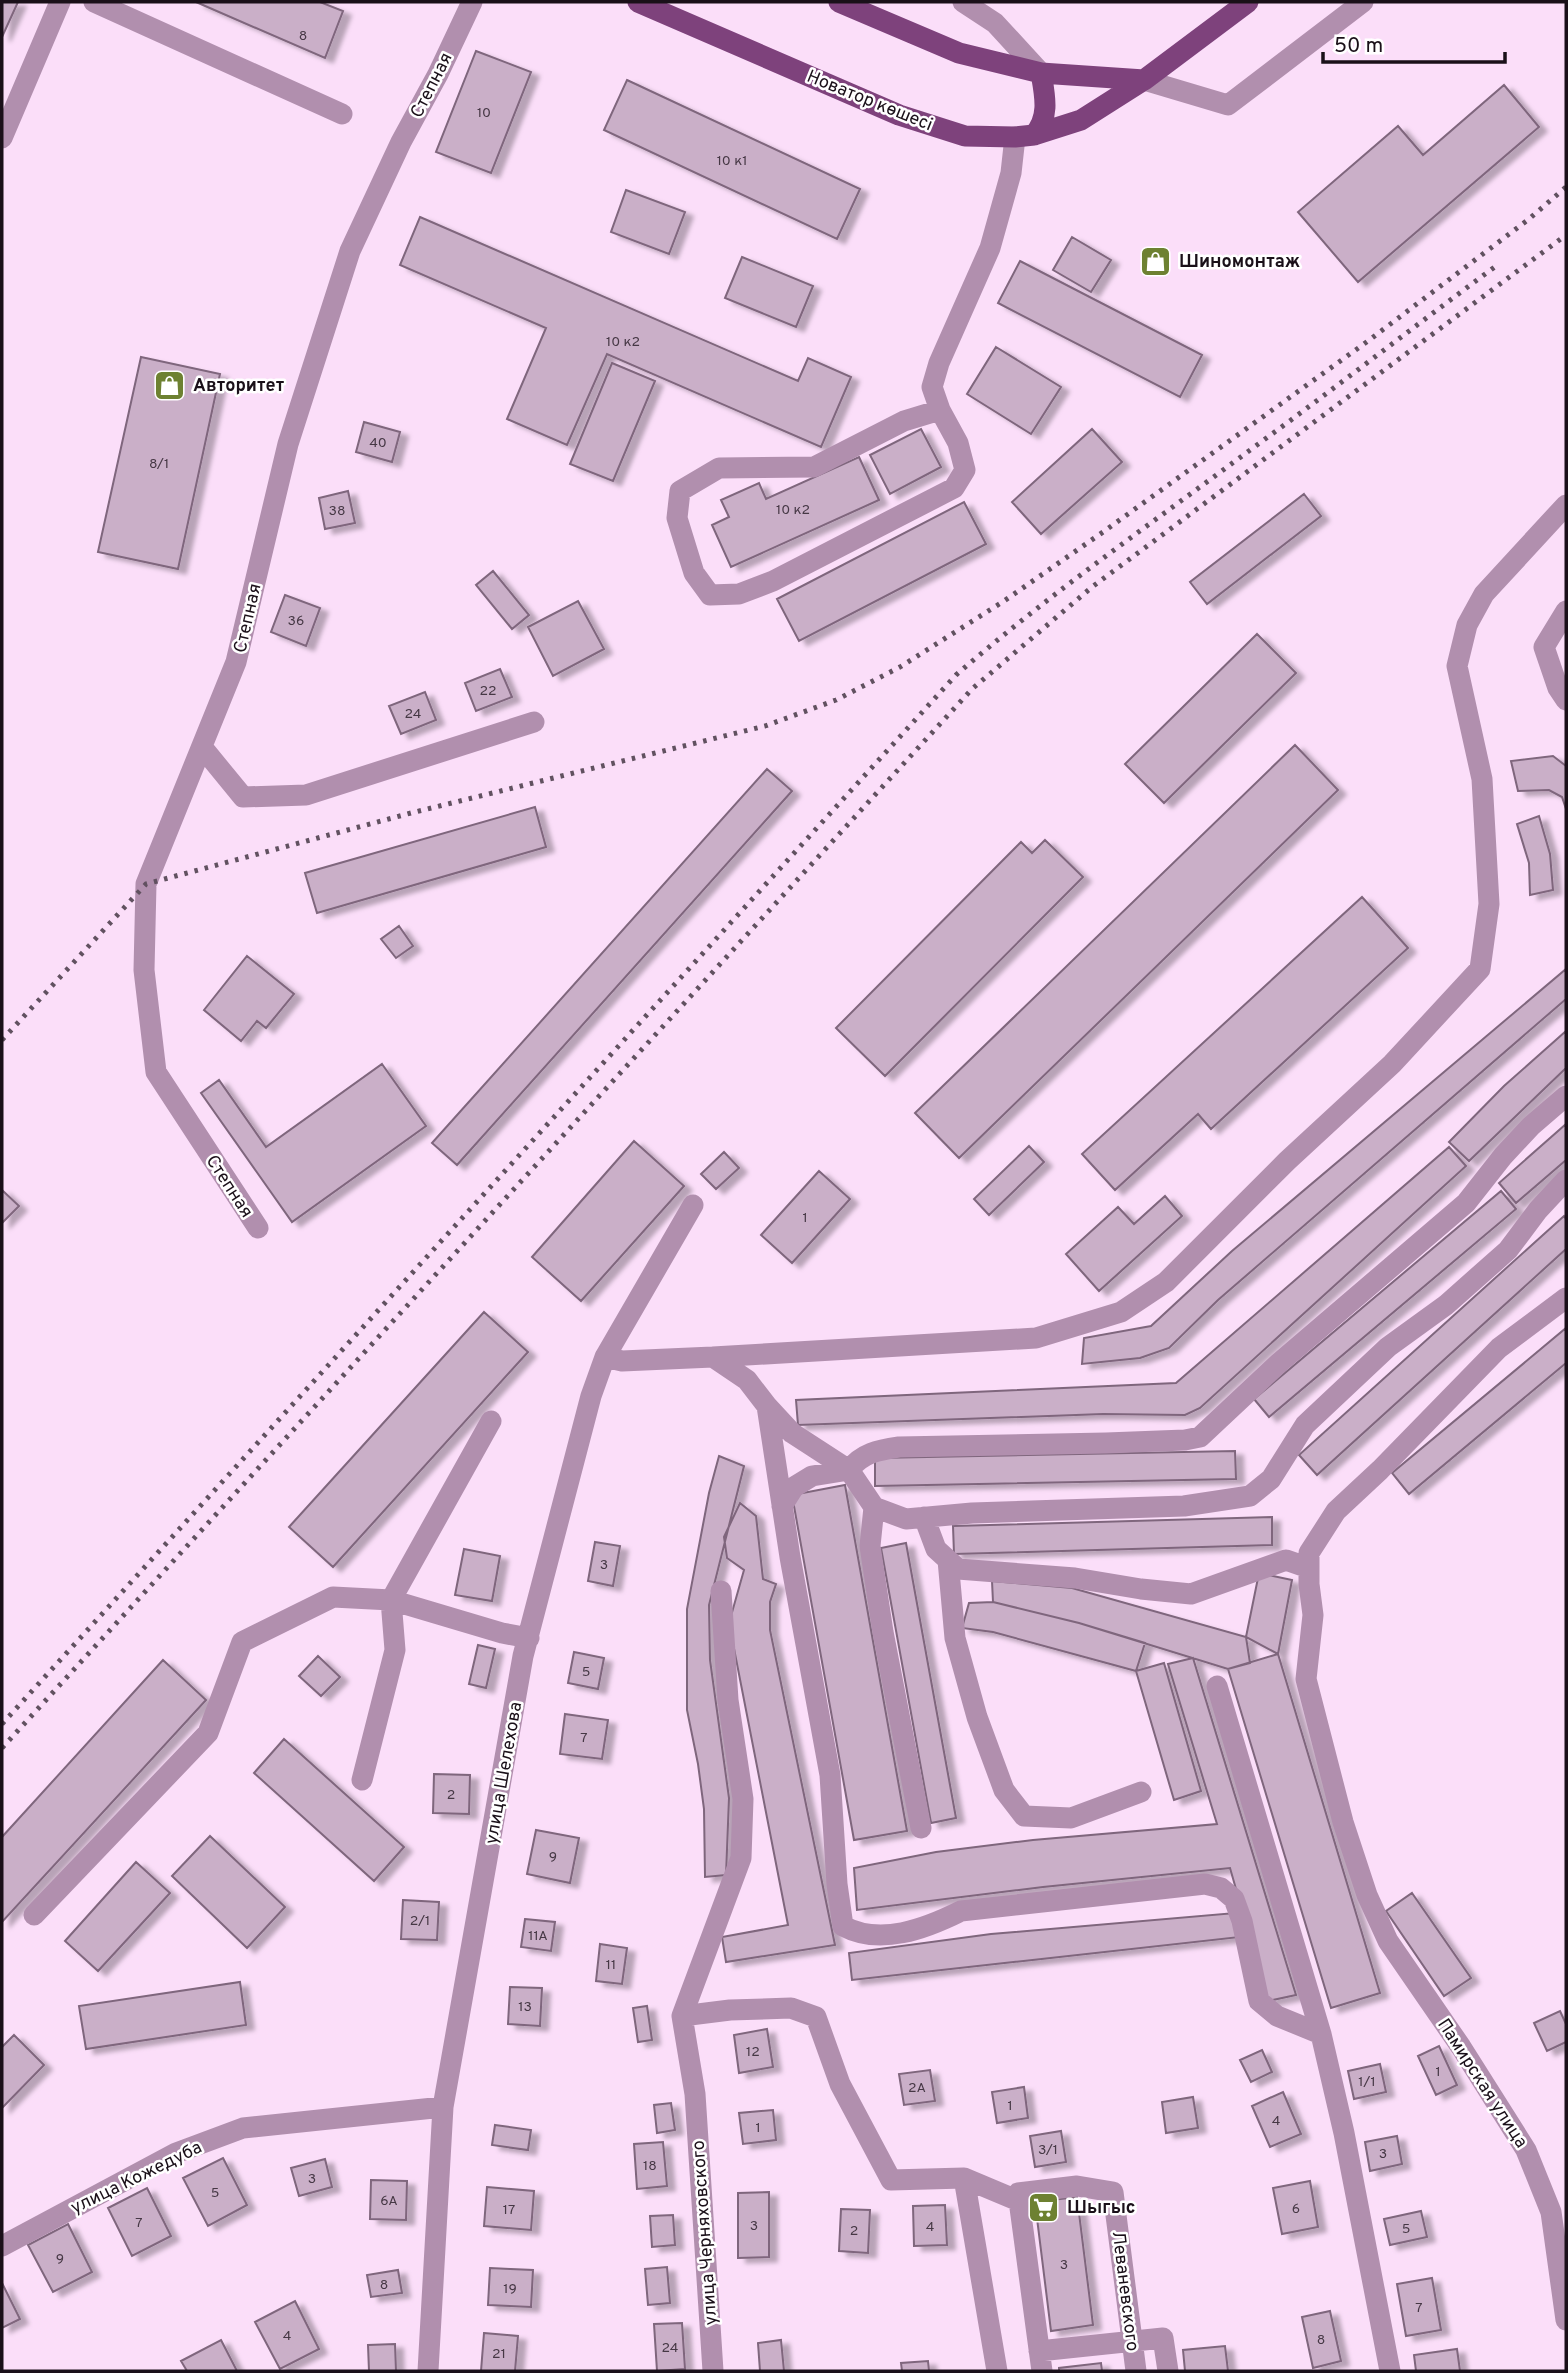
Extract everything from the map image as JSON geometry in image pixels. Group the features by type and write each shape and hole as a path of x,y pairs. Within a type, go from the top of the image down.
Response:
{"main road":[{"name":"Новатор көшесі","path":"638,2 899,116 965,136 1024,136 1081,120 1144,80 1248,2"},
{"path":"839,2 959,53 1041,73 1144,80"},
{"path":"1024,136 1043,125 1045,100 1041,73"}],"street":[{"path":"2,138 60,2"},
{"path":"94,2 342,114"},
{"name":"Степная","path":"258,1228 156,1072 144,970 146,884 236,662 288,444 350,251 401,142 438,74 472,2"},
{"path":"963,2 995,23 1041,73"},
{"path":"1144,80 1228,105 1363,2"},
{"path":"940,410 904,421 814,467 719,468 680,491 677,518 694,573 710,595 739,594 773,581 954,488 965,470 958,443 940,410 932,387 944,352 990,248 1024,136"},
{"path":"605,1357 622,1361 713,1357 1036,1338 1121,1312 1166,1282 1287,1161 1392,1064 1480,969 1489,904 1482,779 1457,666 1467,625 1484,594 1566,505"},
{"path":"1566,611 1544,647 1558,688 1566,700"},
{"path":"202,747 243,797 306,795 534,722"},
{"path":"782,1506 794,1487 813,1476 849,1470 857,1460 875,1451 899,1447 1185,1440 1200,1437 1279,1363 1466,1203 1531,1126 1566,1097"},
{"path":"713,1357 747,1380 792,1433 849,1470 874,1507 906,1519 972,1513 1184,1506 1250,1496 1270,1479 1304,1425 1388,1347 1446,1305 1508,1250 1538,1210 1566,1180"},
{"name":"улица Шелехова","path":"428,2371 443,2107 528,1638 591,1396 605,1357 693,1205"},
{"path":"924,1517 936,1549 958,1569 1075,1578 1191,1594 1286,1560 1309,1568 1309,1553 1336,1511 1380,1470 1499,1348 1566,1297"},
{"path":"767,1406 830,1775 837,1884 843,1926 876,1936 905,1932 937,1923 961,1911 1205,1884 1221,1888 1234,1899 1242,1920 1259,2000 1277,2016 1321,2034"},
{"path":"362,1780 395,1650 391,1600 491,1421"},
{"path":"874,1507 870,1546 883,1632 921,1828"},
{"path":"948,1560 955,1638 977,1717 1004,1790 1024,1816 1071,1818 1141,1792"},
{"name":"Памирская улица","path":"1309,1568 1308,1584 1313,1615 1306,1679 1343,1822 1367,1895 1388,1941 1461,2047 1526,2150 1550,2212 1566,2320"},
{"path":"721,1591 728,1700 743,1799 741,1858 682,2016 730,2010 791,2008 816,2017 840,2084 891,2180 964,2178 1019,2201 1040,2361 1132,2341 1163,2338 1168,2371"},
{"path":"34,1915 208,1733 242,1642 333,1597 391,1600 502,1633 528,1638"},
{"path":"1217,1686 1321,2034 1390,2371"},
{"name":"улица Черняховского","path":"682,2016 695,2094 713,2371"},
{"name":"улица Кожедуба","path":"2,2246 176,2153 243,2128 443,2107"},
{"path":"964,2178 997,2371"},
{"name":"Леваневского","path":"1019,2201 1018,2193 1077,2186 1113,2192 1136,2371"}],"building":[{"path":"2,2 18,2 2,37"},
{"path":"196,2 320,2 343,11 325,58"},
{"path":"476,51 531,72 491,173 436,152"},
{"path":"627,80 860,189 837,239 604,130"},
{"path":"1504,85 1539,127 1358,282 1298,212 1398,126 1423,155"},
{"path":"626,190 685,212 669,254 611,232"},
{"path":"420,217 798,381 808,358 851,377 821,447 607,354 567,445 507,419 546,328 400,265"},
{"path":"1072,237 1111,260 1091,292 1053,270"},
{"path":"742,257 813,286 796,327 725,298"},
{"path":"1020,261 1202,355 1180,397 998,303"},
{"path":"996,347 1061,387 1031,434 967,394"},
{"path":"141,357 220,374 178,569 98,552"},
{"path":"612,363 655,381 613,481 570,464"},
{"path":"364,422 400,432 392,462 356,452"},
{"path":"921,429 941,467 890,494 870,455"},
{"path":"1092,429 1122,462 1041,534 1012,502"},
{"path":"859,457 879,500 731,567 712,525 729,517 721,500 759,483 766,499"},
{"path":"348,491 355,523 325,529 319,498"},
{"path":"1304,494 1321,516 1207,604 1190,582"},
{"path":"964,502 986,544 799,641 777,599"},
{"path":"493,571 529,615 512,629 476,585"},
{"path":"285,595 320,608 306,646 271,632"},
{"path":"578,601 604,649 553,676 528,627"},
{"path":"1257,634 1296,673 1164,803 1125,764"},
{"path":"500,669 512,697 476,711 465,683"},
{"path":"425,692 436,720 401,734 389,706"},
{"path":"1295,745 1338,790 959,1158 915,1113"},
{"path":"1553,756 1566,766 1566,809 1562,797 1549,790 1518,791 1511,761"},
{"path":"767,769 792,791 457,1165 432,1143"},
{"path":"535,807 546,847 317,913 305,873"},
{"path":"1539,816 1550,854 1553,890 1530,895 1529,863 1517,824"},
{"path":"1045,840 1083,877 885,1076 836,1028 1021,842 1032,853"},
{"path":"1362,897 1408,948 1211,1129 1198,1114 1115,1190 1082,1154"},
{"path":"399,926 413,946 396,958 381,939"},
{"path":"247,956 294,994 266,1028 257,1021 241,1041 204,1010"},
{"path":"1566,969 1566,999 1218,1300 1169,1348 1140,1358 1082,1364 1084,1338 1151,1326 1232,1251"},
{"path":"1566,1031 1566,1068 1469,1161 1449,1142 1504,1086"},
{"path":"382,1064 426,1126 292,1222 201,1093 219,1080 266,1147"},
{"path":"1566,1124 1566,1160 1516,1203 1499,1183"},
{"path":"634,1141 684,1186 581,1301 532,1257"},
{"path":"1029,1146 1044,1162 989,1215 974,1199"},
{"path":"1449,1147 1466,1166 1200,1408 1185,1415 1103,1414 798,1425 796,1400 1176,1383"},
{"path":"724,1152 739,1168 716,1189 701,1174"},
{"path":"819,1171 850,1199 792,1263 761,1235"},
{"path":"2,1190 19,1206 2,1223"},
{"path":"1501,1191 1516,1209 1269,1417 1254,1399"},
{"path":"1165,1196 1182,1216 1099,1291 1066,1254 1118,1207 1134,1224"},
{"path":"1564,1216 1566,1249 1317,1475 1299,1455"},
{"path":"484,1312 528,1352 333,1567 289,1527"},
{"path":"1566,1328 1566,1363 1409,1494 1392,1473"},
{"path":"1235,1451 1236,1479 875,1486 875,1458"},
{"path":"719,1456 744,1466 709,1605 710,1660 729,1798 726,1875 705,1877 704,1809 687,1710 687,1609 709,1493"},
{"path":"845,1485 907,1831 854,1840 792,1495"},
{"path":"740,1503 756,1516 763,1579 776,1584 770,1602 770,1630 835,1945 726,1962 722,1937 788,1925 729,1623 744,1570 727,1558 724,1537"},
{"path":"1272,1517 1272,1545 954,1554 953,1526"},
{"path":"595,1542 620,1546 613,1586 588,1581"},
{"path":"906,1543 956,1818 931,1823 881,1548"},
{"path":"464,1549 500,1556 492,1601 455,1595"},
{"path":"1259,1573 1292,1580 1278,1654 1246,1637"},
{"path":"992,1581 1072,1588 1246,1637 1250,1663 1228,1669 1079,1623 993,1602"},
{"path":"993,1602 1079,1623 1145,1643 1136,1671 993,1632 962,1628 969,1603"},
{"path":"478,1645 495,1649 486,1688 469,1684"},
{"path":"574,1652 604,1658 598,1689 568,1683"},
{"path":"1278,1654 1380,1993 1331,2008 1228,1669"},
{"path":"318,1656 340,1677 321,1696 299,1676"},
{"path":"1193,1658 1296,1995 1268,2001 1230,1868 857,1910 854,1868 936,1852 1033,1840 1217,1824 1168,1664"},
{"path":"163,1660 206,1700 2,1922 2,1837"},
{"path":"1164,1663 1201,1791 1174,1800 1136,1671"},
{"path":"565,1714 608,1720 602,1759 560,1754"},
{"path":"284,1739 404,1847 374,1881 254,1773"},
{"path":"434,1774 470,1775 469,1814 433,1813"},
{"path":"536,1830 579,1838 570,1883 527,1874"},
{"path":"210,1836 285,1907 247,1948 172,1876"},
{"path":"136,1862 170,1893 98,1971 65,1941"},
{"path":"1412,1893 1471,1978 1444,1996 1386,1911"},
{"path":"403,1900 439,1902 437,1940 401,1939"},
{"path":"1235,1913 1240,1937 852,1980 849,1953 991,1934"},
{"path":"525,1919 555,1922 551,1951 521,1947"},
{"path":"600,1944 627,1948 622,1984 596,1981"},
{"path":"240,1982 246,2025 86,2049 79,2006"},
{"path":"510,1987 542,1988 540,2026 508,2024"},
{"path":"647,2006 652,2040 638,2042 633,2008"},
{"path":"1560,2011 1566,2024 1566,2042 1547,2051 1534,2023"},
{"path":"767,2029 773,2067 739,2073 734,2035"},
{"path":"14,2035 44,2065 2,2108 2,2047"},
{"path":"1439,2046 1457,2085 1436,2095 1418,2056"},
{"path":"1262,2050 1272,2072 1251,2082 1240,2060"},
{"path":"1380,2064 1386,2092 1354,2099 1348,2071"},
{"path":"930,2070 935,2101 904,2105 899,2074"},
{"path":"1024,2087 1028,2118 997,2123 992,2092"},
{"path":"1283,2092 1301,2134 1270,2147 1252,2106"},
{"path":"1193,2097 1198,2128 1166,2133 1162,2102"},
{"path":"671,2103 675,2130 657,2133 654,2105"},
{"path":"773,2110 776,2140 743,2144 739,2113"},
{"path":"495,2125 531,2130 528,2150 492,2145"},
{"path":"1061,2131 1066,2162 1035,2167 1030,2136"},
{"path":"1397,2136 1402,2164 1370,2171 1365,2142"},
{"path":"663,2142 667,2186 637,2189 634,2144"},
{"path":"223,2158 247,2205 208,2226 183,2178"},
{"path":"325,2159 332,2187 299,2196 291,2168"},
{"path":"371,2180 407,2181 406,2220 370,2219"},
{"path":"1310,2181 1318,2227 1282,2234 1273,2188"},
{"path":"487,2187 534,2191 531,2230 484,2226"},
{"path":"147,2188 171,2236 132,2256 108,2208"},
{"path":"769,2192 769,2257 738,2258 738,2193"},
{"path":"1077,2197 1093,2325 1051,2331 1035,2202"},
{"path":"945,2205 947,2245 914,2246 913,2206"},
{"path":"841,2209 870,2210 868,2253 839,2251"},
{"path":"1421,2211 1427,2237 1390,2245 1384,2219"},
{"path":"673,2215 675,2245 652,2247 650,2216"},
{"path":"68,2224 92,2272 53,2292 28,2245"},
{"path":"667,2267 670,2303 648,2305 645,2269"},
{"path":"490,2268 533,2270 531,2307 488,2305"},
{"path":"398,2270 402,2293 371,2297 367,2275"},
{"path":"1432,2278 1441,2330 1406,2336 1397,2284"},
{"path":"2,2283 20,2319 2,2328"},
{"path":"295,2301 319,2349 280,2369 255,2322"},
{"path":"1330,2311 1341,2361 1313,2368 1302,2317"},
{"path":"682,2323 685,2369 657,2371 654,2324"},
{"path":"484,2333 518,2336 515,2371 481,2371"},
{"path":"221,2340 237,2371 187,2371 181,2361"},
{"path":"781,2340 784,2371 760,2371 758,2343"},
{"path":"395,2344 396,2371 369,2371 368,2345"},
{"path":"1225,2346 1228,2371 1185,2371 1183,2350"},
{"path":"1457,2349 1460,2371 1416,2371 1414,2355"},
{"path":"928,2361 929,2371 902,2371 901,2363"},
{"path":"1101,2363 1102,2371 1059,2371 1059,2368"}],"railway":[{"path":"2,1040 146,884 411,813 765,726 836,700 900,667 1004,601 1103,532 1368,341 1529,219 1566,187"},
{"path":"2,1748 972,689 1092,587 1566,235"},
{"path":"2,1724 956,675 1062,589 1496,266"}],"place":[{"name":"Шиномонтаж","path":"1156,261"},
{"name":"Авторитет","path":"170,385"},
{"name":"Шыгыс","path":"1044,2207"}]}
